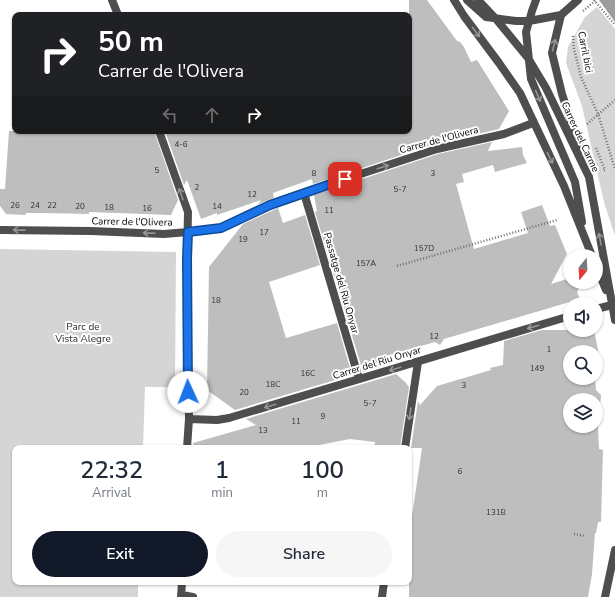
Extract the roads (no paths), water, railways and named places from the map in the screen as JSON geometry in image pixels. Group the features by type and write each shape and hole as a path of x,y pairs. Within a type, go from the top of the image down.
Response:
{"street":[{"path":"112,0 117,12"},
{"path":"454,0 520,93 564,186 589,249"},
{"path":"467,0 486,17 496,19 516,22 562,15"},
{"name":"Carrer del Carme","path":"478,0 496,19 528,58 546,88 589,177 615,320"},
{"path":"536,0 526,32 531,79 575,182 585,239"},
{"path":"578,0 562,15 552,53 562,94 589,177"},
{"name":"Carrer de l'Olivera","path":"0,230 91,231 164,234 221,228 270,205 304,193 437,149 504,134 533,123"},
{"path":"160,134 188,212 187,326 189,419 187,445"},
{"name":"Passatge del Riu Onyar","path":"304,193 359,379"},
{"name":"Carrer del Carme","path":"603,283 612,305"},
{"path":"603,307 612,305"},
{"name":"Carrer del Riu Onyar","path":"189,419 217,420 228,418 563,318"},
{"path":"405,445 418,362"},
{"path":"605,597 615,550"},
{"path":"182,585 181,596 193,597"},
{"path":"382,597 384,585"}],"park label":[{"name":"Parc de Vista Alegre","path":"83,332"}]}
